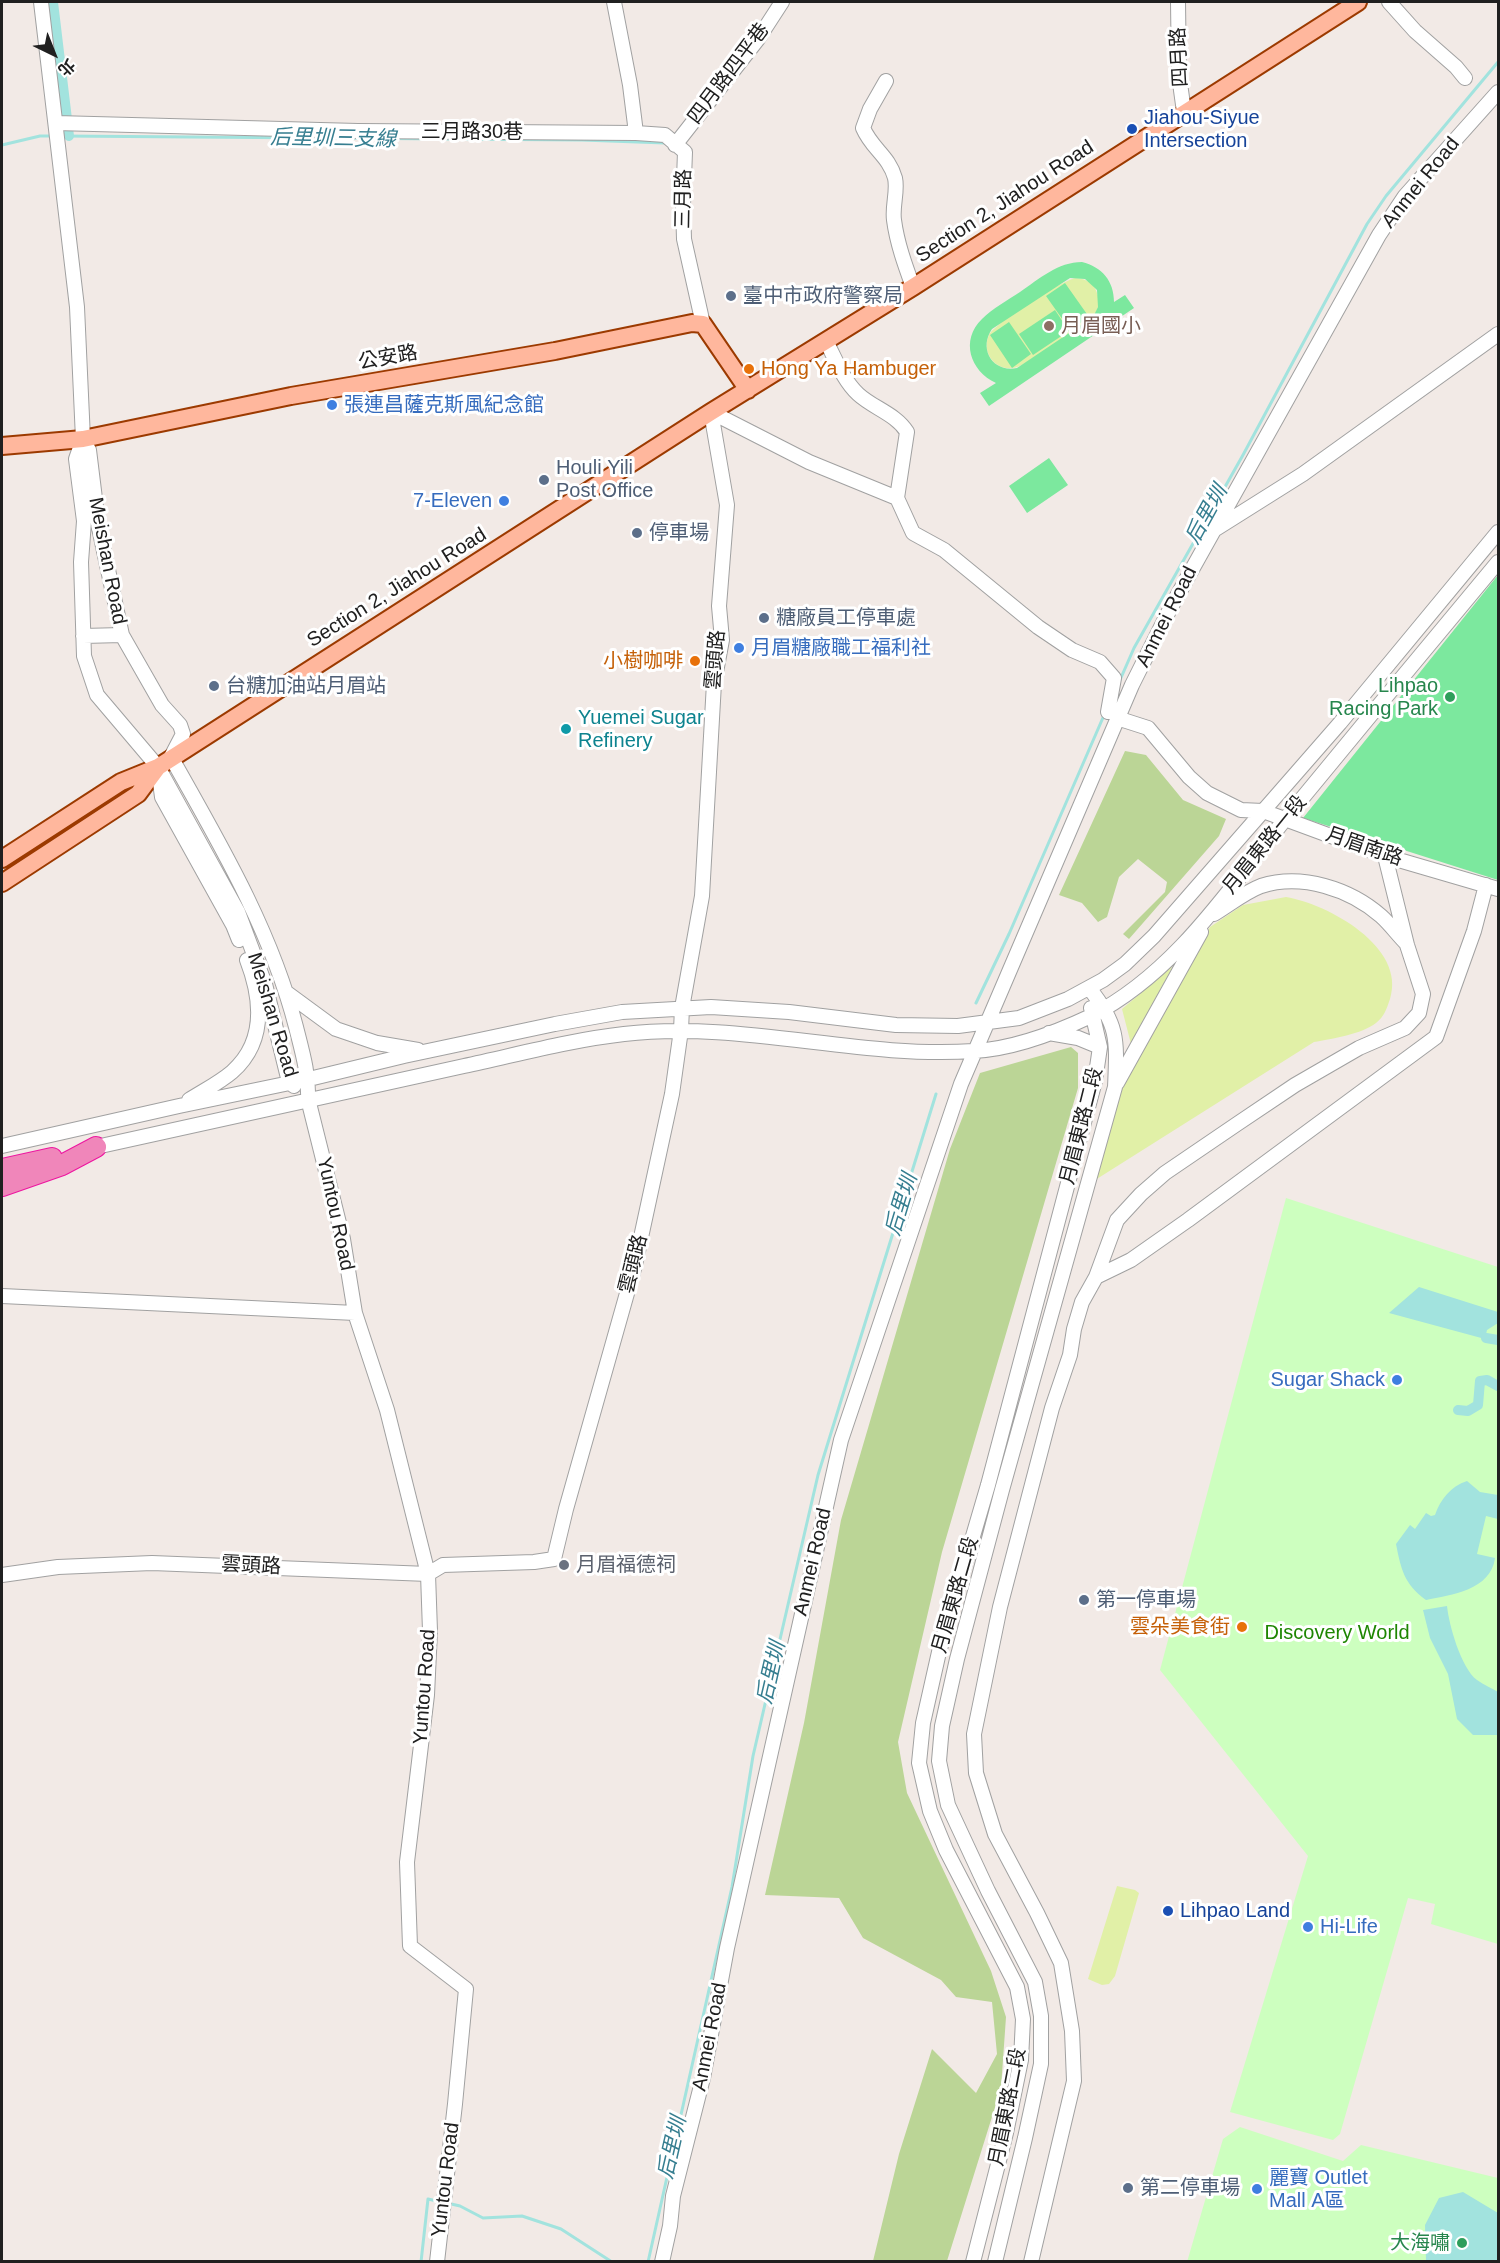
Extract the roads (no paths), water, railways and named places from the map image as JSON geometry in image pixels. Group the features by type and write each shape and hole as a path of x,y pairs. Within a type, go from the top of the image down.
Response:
{"highway":[{"path":"2,1169 96,1148"},
{"path":"2,1186 62,1165 96,1148"}],"main road":[{"name":"Section 2, Jiahou Road","path":"2,859 121,782 165,762 711,412 914,287 1358,2"},
{"name":"公安路","path":"2,446 83,440 291,396 555,351 692,323 703,324"},
{"path":"703,324 748,390"},
{"name":"Section 2, Jiahou Road","path":"2,883 138,794 165,762"}],"street":[{"name":"Meishan Road","path":"41,2 77,307 83,440 76,459 84,521 81,562 84,656 97,695 165,762 231,863 263,930 287,993 309,1079 308,1099"},
{"path":"614,2 630,85 636,133"},
{"name":"四月路四平巷","path":"675,144 758,39 782,2"},
{"name":"四月路","path":"1178,2 1179,76 1184,112"},
{"path":"1389,2 1415,31 1465,78"},
{"path":"886,81 870,109 863,128 868,140 890,163 896,181 893,218 901,252 914,287"},
{"name":"Anmei Road","path":"662,2262 670,2226 673,2196 703,2078 727,1948 841,1440 961,1084 1114,715 1132,685 1171,607 1379,235 1405,196 1498,92"},
{"name":"三月路30巷","path":"57,123 358,131 636,133"},
{"name":"三月路","path":"636,133 665,135 685,152 682,205 684,239 703,324"},
{"path":"1212,532 1303,474 1498,333"},
{"path":"826,340 846,379 858,394 902,424 907,432 897,498 913,533 944,550 1072,650 1100,662 1114,678 1114,715"},
{"path":"711,412 809,462 897,498"},
{"name":"雲頭路","path":"2,1575 58,1567 152,1563 428,1574 443,1564 534,1562 554,1559 635,1265 672,1094 681,1030 681,1008 702,896 714,683 722,640 718,606 727,505 711,412"},
{"name":"Meishan Road","path":"83,440 88,450 98,523 122,635 162,705 180,725 183,734 165,762"},
{"name":"月眉東路一段","path":"2,1146 426,1051 622,1012 711,1007 789,1012 896,1025 958,1026 1019,1018 1068,999 1125,964 1154,936 1340,723 1498,532"},
{"name":"月眉東路一段","path":"96,1148 308,1099 624,1034 681,1030 741,1032 902,1051 975,1051 1008,1046 1049,1034 1092,1015 1140,984 1209,917 1285,819 1498,562"},
{"path":"83,636 122,635"},
{"name":"月眉南路","path":"1114,715 1148,728 1189,777 1207,793 1241,810 1263,811 1385,856 1492,887"},
{"name":"Meishan Road","path":"165,762 238,912 265,984 289,1082 308,1099"},
{"path":"165,762 162,797 233,925 250,967 259,1006 257,1033 244,1059 230,1073 179,1106"},
{"path":"1031,2262 1074,2081 1072,2031 1062,1963 995,1834 976,1773 974,1734 1000,1607 1052,1408 1065,1373 1082,1302 1096,1277 1117,1220 1165,1173 1294,1085 1359,1048 1405,1028 1419,1013 1423,994 1407,945 1385,856"},
{"path":"1115,1087 1209,917 1260,887 1288,880 1322,886 1353,897 1382,916 1407,945"},
{"path":"1096,1277 1131,1260 1188,1221 1436,1037 1492,887"},
{"name":"月眉東路二段","path":"995,2262 1041,2064 1041,2016 1035,1982 988,1891 948,1805 939,1761 942,1726 957,1659 1115,1087 1117,1041 1105,1007 1089,988"},
{"name":"月眉東路二段","path":"973,2262 1006,2133 1018,2071 1023,2019 1017,1987 946,1850 930,1811 919,1763 923,1723 939,1652 991,1473 1092,1093 1100,1047 1092,1015 1089,988"},
{"path":"287,993 336,1029 377,1043 426,1051"},
{"path":"1049,1034 1078,1038 1100,1047"},
{"name":"Yuntou Road","path":"308,1099 343,1239 355,1313 387,1410 428,1574 430,1631 427,1695 407,1862 410,1946 466,1989 456,2104 437,2262"},
{"path":"2,1296 355,1313"}],"water":[{"path":"1419,1287 1498,1312 1498,1323 1487,1330 1485,1339 1389,1313"},
{"path":"1467,1481 1480,1492 1498,1495 1498,1519 1486,1516 1477,1554 1495,1558 1492,1569 1478,1584 1468,1589 1426,1600 1408,1582 1396,1544 1410,1525 1415,1529 1426,1513 1431,1516 1435,1515 1447,1494 1456,1486"},
{"path":"1447,1606 1453,1635 1466,1666 1477,1680 1498,1692 1498,1735 1473,1735 1457,1719 1448,1674 1430,1638 1423,1610"},
{"name":"大海嘯","path":"1463,2192 1498,2213 1498,2261 1426,2261 1425,2225 1439,2198"}],"waterway":[{"path":"53,2 69,136"},
{"name":"后里圳","path":"1120,680 1134,648 1243,455 1367,224 1386,196 1498,62"},
{"name":"后里圳三支線","path":"2,145 40,136 53,136"},
{"name":"后里圳三支線","path":"62,136 582,140 665,143"},
{"name":"后里圳","path":"976,1003 1009,934 1105,713"},
{"name":"后里圳","path":"648,2262 732,1887 753,1756 818,1475 936,1094"},
{"path":"1486,1338 1498,1340"},
{"path":"1458,1410 1468,1411 1478,1405 1480,1381 1487,1380 1498,1386"},
{"path":"421,2262 428,2199 441,2202"},
{"path":"447,2203 460,2206 483,2218 522,2216 561,2229 612,2262"}],"place":[{"name":"Jiahou-Siyue Intersection","path":"1132,129"},
{"name":"臺中市政府警察局","path":"731,296"},
{"name":"月眉國小","path":"1049,326"},
{"name":"Hong Ya Hambuger","path":"749,369"},
{"name":"張連昌薩克斯風紀念館","path":"332,405"},
{"name":"Houli Yili Post Office","path":"544,480"},
{"name":"7-Eleven","path":"504,501"},
{"name":"停車場","path":"637,533"},
{"name":"糖廠員工停車處","path":"764,618"},
{"name":"月眉糖廠職工福利社","path":"739,648"},
{"name":"小樹咖啡","path":"695,661"},
{"name":"台糖加油站月眉站","path":"214,686"},
{"name":"Lihpao Racing Park","path":"1450,697"},
{"name":"Yuemei Sugar Refinery","path":"566,729"},
{"name":"Sugar Shack","path":"1397,1380"},
{"name":"月眉福德祠","path":"564,1565"},
{"name":"第一停車場","path":"1084,1600"},
{"name":"雲朵美食街","path":"1242,1627"},
{"name":"Lihpao Land","path":"1168,1911"},
{"name":"Hi-Life","path":"1308,1927"},
{"name":"第二停車場","path":"1128,2188"},
{"name":"麗寶 Outlet Mall A區","path":"1257,2189"},
{"name":"大海嘯","path":"1462,2243"}],"park label":[{"name":"Discovery World","path":"1337,1633"}]}
